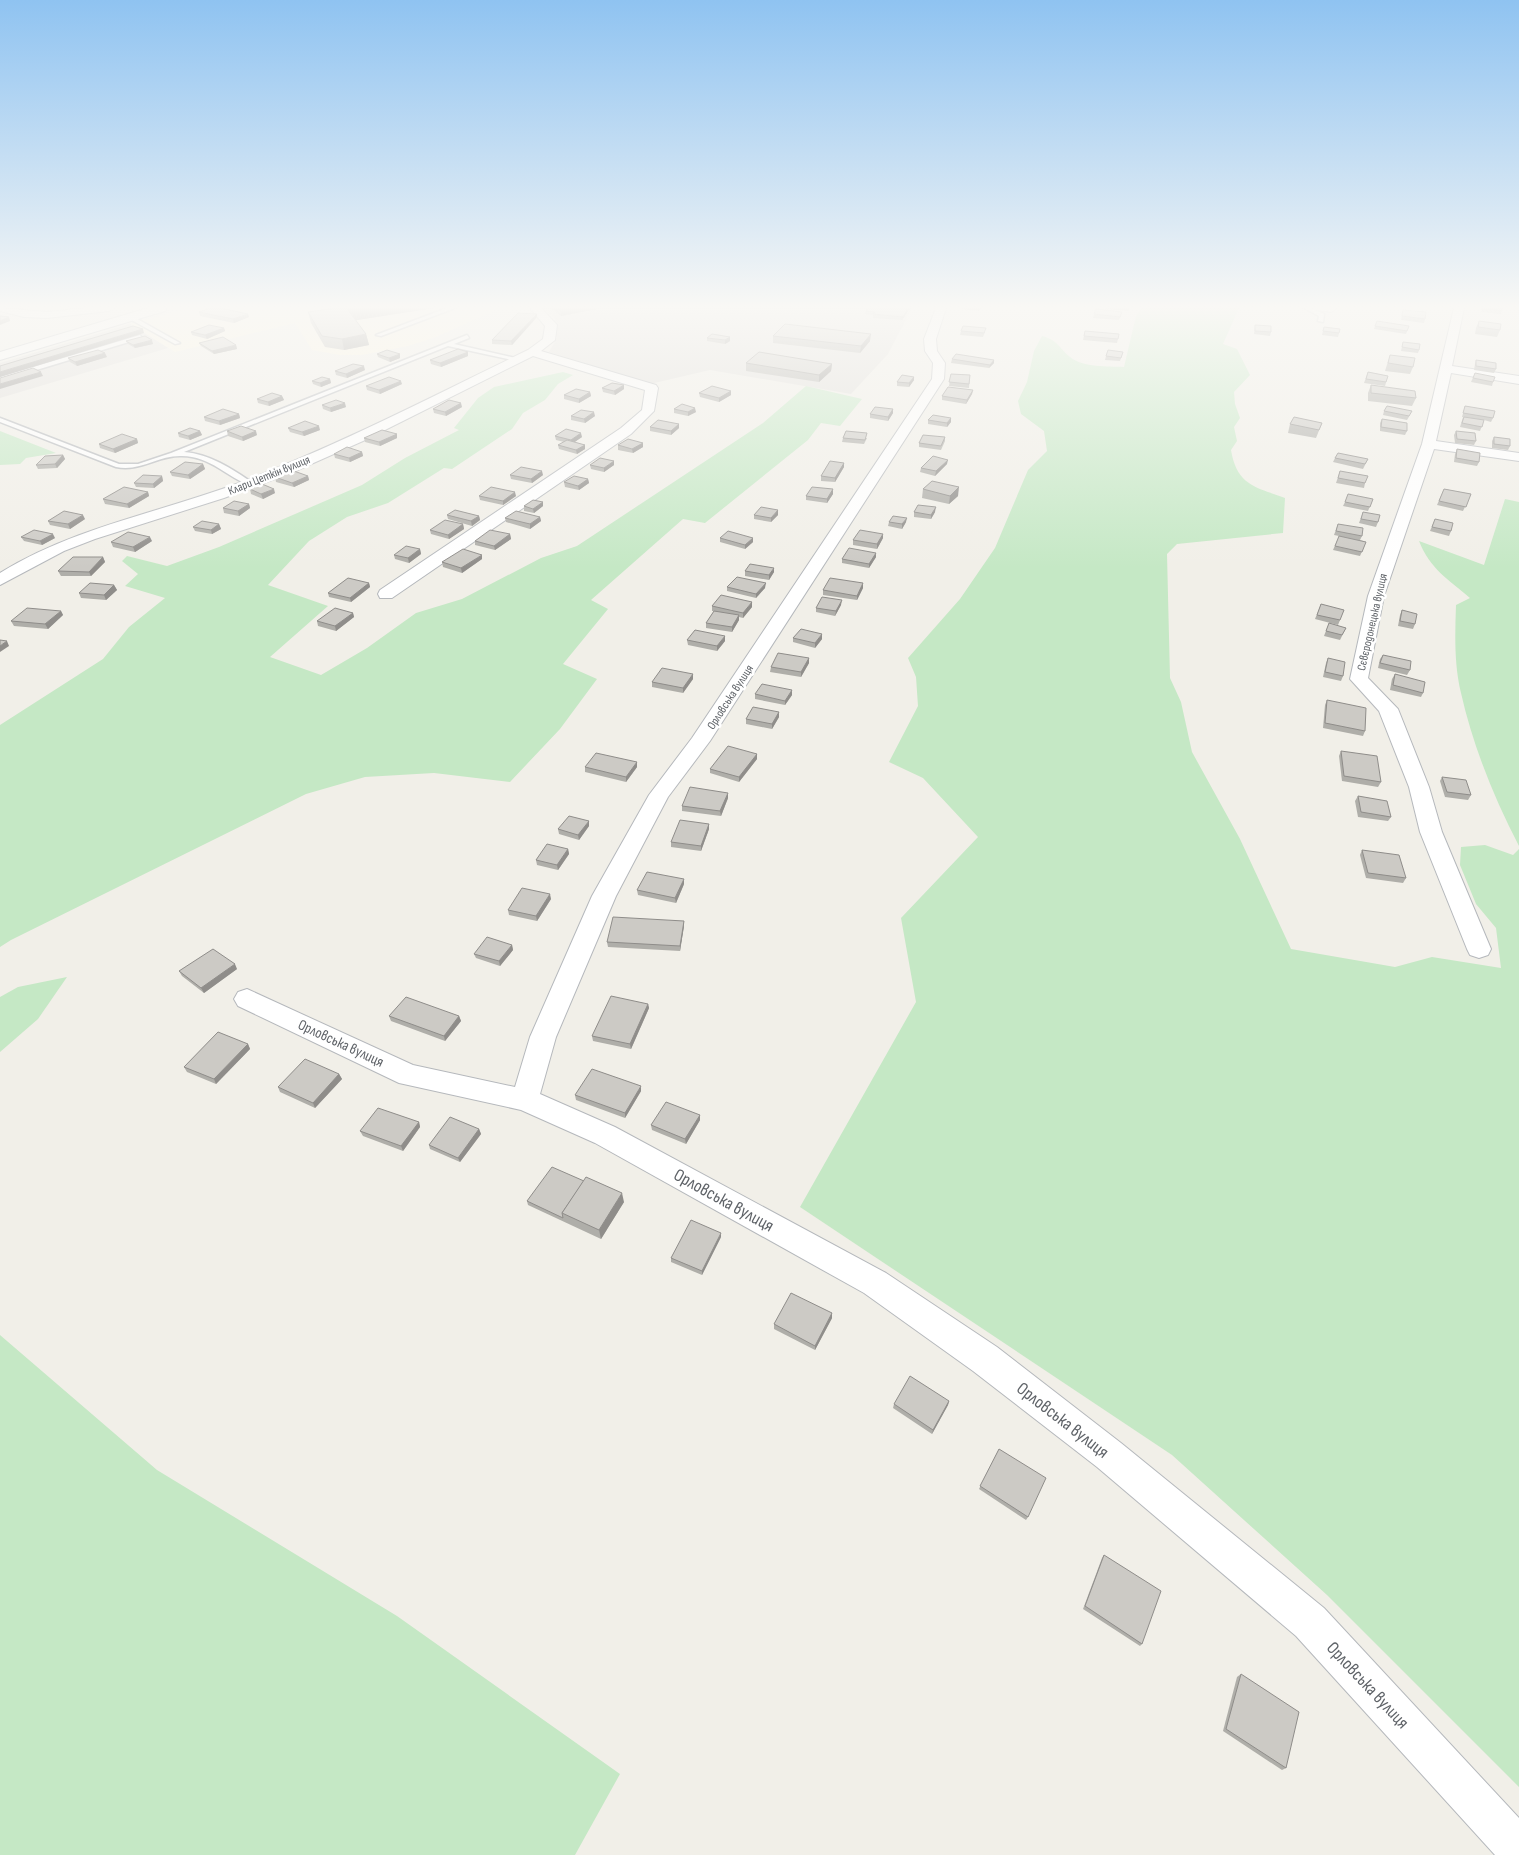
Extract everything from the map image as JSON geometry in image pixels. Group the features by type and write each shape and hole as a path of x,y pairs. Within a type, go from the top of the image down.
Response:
{"street":[{"name":"Клари Цеткін вулиця","path":"0,580 13,571 54,550 121,525 197,503 251,484 329,451 444,395"},
{"path":"386,594 626,431 648,411 651,395"},
{"name":"Орловська вулиця","path":"525,1100 543,1037 604,896 659,795 700,742 928,395"},
{"name":"Сєвєродонецька вулиця","path":"1440,395 1428,444 1376,596 1359,679 1388,709 1419,787 1431,832 1479,949"},
{"path":"1428,444 1519,457"},
{"name":"Орловська вулиця","path":"247,999 408,1075 525,1100 605,1135 866,1278 985,1359 1109,1455 1310,1622 1519,1850"}],"lane":[{"path":"0,420 118,466 132,469 319,395"},
{"path":"171,455 204,457 251,484"}],"shaded area":[{"path":"0,395 12,395 0,398"}],"green space":[{"path":"483,395 549,395 545,400 523,413 512,429 452,469 444,468 388,503 347,517 309,541 268,585 328,606 270,657 321,675 367,648 416,613 462,599 541,558 577,546 763,423 796,395 843,395 862,399 840,426 821,423 808,440 705,523 683,519 591,600 608,609 563,664 597,679 560,729 510,782 434,773 365,777 306,794 0,947 0,725 103,659 129,627 165,598 125,586 138,574 122,561 127,556 167,566 219,547 362,485 405,458 459,430 454,428 478,398"},
{"path":"1021,395 1234,395 1240,418 1234,427 1237,441 1231,450 1234,462 1243,478 1249,483 1285,498 1283,533 1177,544 1167,554 1170,678 1181,702 1192,752 1240,839 1291,949 1395,967 1432,957 1501,968 1496,928 1476,904 1460,865 1461,847 1485,845 1513,855 1519,849 1519,1787 1327,1595 1172,1455 800,1207 916,1002 901,918 978,837 923,778 889,762 918,706 916,677 908,658 960,599 995,548 1028,470 1047,451 1044,431 1021,414 1018,401"},
{"path":"0,431 56,453 26,458 20,464 0,465"},
{"path":"1505,499 1519,502 1519,846 1485,771 1466,713 1459,682 1455,627 1456,605 1470,598 1434,566 1423,551 1419,541 1484,565"},
{"path":"67,977 38,1019 0,1052 0,997 18,987"},
{"path":"0,1335 157,1470 397,1616 620,1774 575,1855 0,1855"}],"building":[{"path":"268,395 282,396 268,402 257,399"},
{"path":"565,395 586,395 579,399"},
{"path":"705,395 725,395 719,398"},
{"path":"943,395 970,395 967,400 942,396"},
{"path":"1385,395 1416,395 1416,398"},
{"path":"336,400 345,403 330,408 322,405"},
{"path":"449,400 461,403 445,412 433,409"},
{"path":"682,404 695,408 688,412 674,409"},
{"path":"1387,406 1412,411 1409,416 1384,411"},
{"path":"1465,406 1495,411 1493,418 1463,413"},
{"path":"875,407 893,409 888,417 870,414"},
{"path":"223,409 239,414 219,421 204,417"},
{"path":"581,410 594,412 584,419 571,416"},
{"path":"933,415 951,418 947,423 928,420"},
{"path":"1294,417 1322,423 1319,430 1290,424"},
{"path":"1464,417 1484,420 1482,427 1462,423"},
{"path":"1382,419 1407,423 1407,431 1381,427"},
{"path":"658,420 679,424 671,431 650,427"},
{"path":"305,421 319,426 302,432 288,428"},
{"path":"241,426 256,431 242,437 227,431"},
{"path":"190,428 200,431 188,436 178,433"},
{"path":"566,429 581,433 571,440 555,436"},
{"path":"382,430 397,434 379,442 364,438"},
{"path":"846,431 867,433 865,440 843,438"},
{"path":"1456,431 1475,433 1476,441 1457,439"},
{"path":"122,434 137,439 113,449 99,444"},
{"path":"923,435 945,437 941,446 919,443"},
{"path":"1494,437 1510,439 1510,446 1494,444"},
{"path":"628,439 643,443 632,449 618,445"},
{"path":"567,440 585,445 576,450 558,445"},
{"path":"347,447 362,452 349,458 334,454"},
{"path":"1457,449 1480,453 1479,462 1456,458"},
{"path":"1338,453 1368,459 1365,464 1335,458"},
{"path":"63,455 55,464 36,465 45,456"},
{"path":"933,456 948,460 936,471 921,468"},
{"path":"600,458 614,461 604,468 590,465"},
{"path":"830,461 844,463 835,478 821,476"},
{"path":"185,462 203,464 188,475 170,472"},
{"path":"521,467 542,471 531,479 510,475"},
{"path":"291,470 308,476 292,483 275,477"},
{"path":"1340,471 1368,476 1365,483 1338,478"},
{"path":"143,475 162,476 153,484 134,483"},
{"path":"574,476 588,479 578,486 564,482"},
{"path":"932,481 959,487 950,496 923,489"},
{"path":"262,484 274,489 261,494 250,489"},
{"path":"124,487 148,492 127,504 103,499"},
{"path":"491,487 515,492 503,501 479,496"},
{"path":"812,487 833,489 827,499 806,496"},
{"path":"1444,489 1471,494 1466,507 1439,501"},
{"path":"1348,494 1373,499 1370,507 1345,502"},
{"path":"533,500 543,502 533,509 524,506"},
{"path":"234,501 249,504 238,511 223,508"},
{"path":"918,505 936,507 931,515 914,512"},
{"path":"761,507 778,510 771,518 754,515"},
{"path":"455,510 479,516 471,521 447,515"},
{"path":"64,511 83,515 68,524 48,521"},
{"path":"516,511 540,517 530,524 505,518"},
{"path":"1363,512 1380,515 1378,522 1361,519"},
{"path":"893,516 907,518 902,524 889,522"},
{"path":"1435,519 1453,523 1451,531 1432,527"},
{"path":"445,520 463,524 448,535 430,530"},
{"path":"202,521 219,524 211,530 193,527"},
{"path":"1338,524 1363,528 1362,536 1336,531"},
{"path":"34,530 53,534 40,541 21,537"},
{"path":"490,530 510,534 494,546 475,541"},
{"path":"860,530 883,534 877,544 853,540"},
{"path":"728,531 753,538 745,545 720,538"},
{"path":"128,532 150,537 133,547 111,542"},
{"path":"1339,536 1366,542 1362,552 1335,546"},
{"path":"406,546 420,549 408,558 394,555"},
{"path":"849,548 876,553 869,564 842,559"},
{"path":"463,549 482,555 461,568 442,562"},
{"path":"73,557 103,557 89,572 58,571"},
{"path":"750,564 774,568 769,575 745,571"},
{"path":"737,577 766,583 756,594 727,587"},
{"path":"348,578 369,583 350,598 328,593"},
{"path":"830,578 863,583 857,596 823,590"},
{"path":"90,583 114,585 104,595 79,593"},
{"path":"721,595 752,602 743,613 712,606"},
{"path":"822,597 842,600 836,611 816,608"},
{"path":"1321,604 1344,610 1340,620 1317,615"},
{"path":"27,608 61,611 45,624 11,621"},
{"path":"335,608 353,613 335,626 317,621"},
{"path":"1402,610 1417,614 1415,624 1400,621"},
{"path":"714,611 739,615 732,627 706,623"},
{"path":"1329,623 1346,628 1342,635 1326,631"},
{"path":"801,629 822,634 815,643 793,638"},
{"path":"695,630 725,636 717,646 687,640"},
{"path":"0,640 7,641 0,646"},
{"path":"778,653 809,658 801,672 771,667"},
{"path":"1383,655 1411,661 1410,670 1380,663"},
{"path":"1328,658 1345,662 1343,676 1325,672"},
{"path":"662,668 693,674 683,688 652,682"},
{"path":"1395,674 1425,682 1423,693 1393,685"},
{"path":"762,684 792,690 785,701 755,694"},
{"path":"1327,700 1366,708 1365,731 1325,723"},
{"path":"753,707 779,712 772,724 746,719"},
{"path":"728,746 757,754 739,777 710,769"},
{"path":"1341,751 1377,756 1381,782 1344,776"},
{"path":"596,753 637,762 626,777 585,767"},
{"path":"1442,777 1466,780 1471,795 1447,792"},
{"path":"690,787 728,793 720,811 682,806"},
{"path":"1358,796 1387,801 1391,817 1361,812"},
{"path":"569,816 589,821 578,835 558,829"},
{"path":"680,820 709,824 701,846 671,842"},
{"path":"547,844 568,849 557,865 536,860"},
{"path":"1362,850 1399,855 1406,878 1368,873"},
{"path":"647,872 684,879 675,898 637,890"},
{"path":"522,888 550,894 536,916 508,910"},
{"path":"613,917 684,921 680,946 607,942"},
{"path":"487,937 512,945 499,961 474,954"},
{"path":"213,949 235,964 201,988 179,971"},
{"path":"611,996 648,1004 630,1044 592,1036"},
{"path":"406,997 459,1016 444,1036 389,1016"},
{"path":"218,1032 248,1044 214,1079 184,1067"},
{"path":"305,1059 339,1074 313,1103 278,1087"},
{"path":"592,1069 641,1086 625,1113 575,1095"},
{"path":"666,1102 700,1115 685,1139 651,1125"},
{"path":"378,1108 419,1122 401,1146 360,1131"},
{"path":"450,1117 479,1129 458,1158 429,1145"},
{"path":"552,1167 584,1181 562,1213 563,1218 527,1201"},
{"path":"586,1177 622,1193 599,1230 562,1213"},
{"path":"691,1220 721,1233 702,1271 671,1258"},
{"path":"791,1293 832,1313 815,1346 774,1324"},
{"path":"910,1376 949,1401 933,1430 894,1404"},
{"path":"999,1449 1046,1478 1028,1517 980,1486"},
{"path":"1104,1555 1161,1591 1142,1644 1085,1606"},
{"path":"1241,1674 1299,1712 1286,1768 1226,1729"}]}
